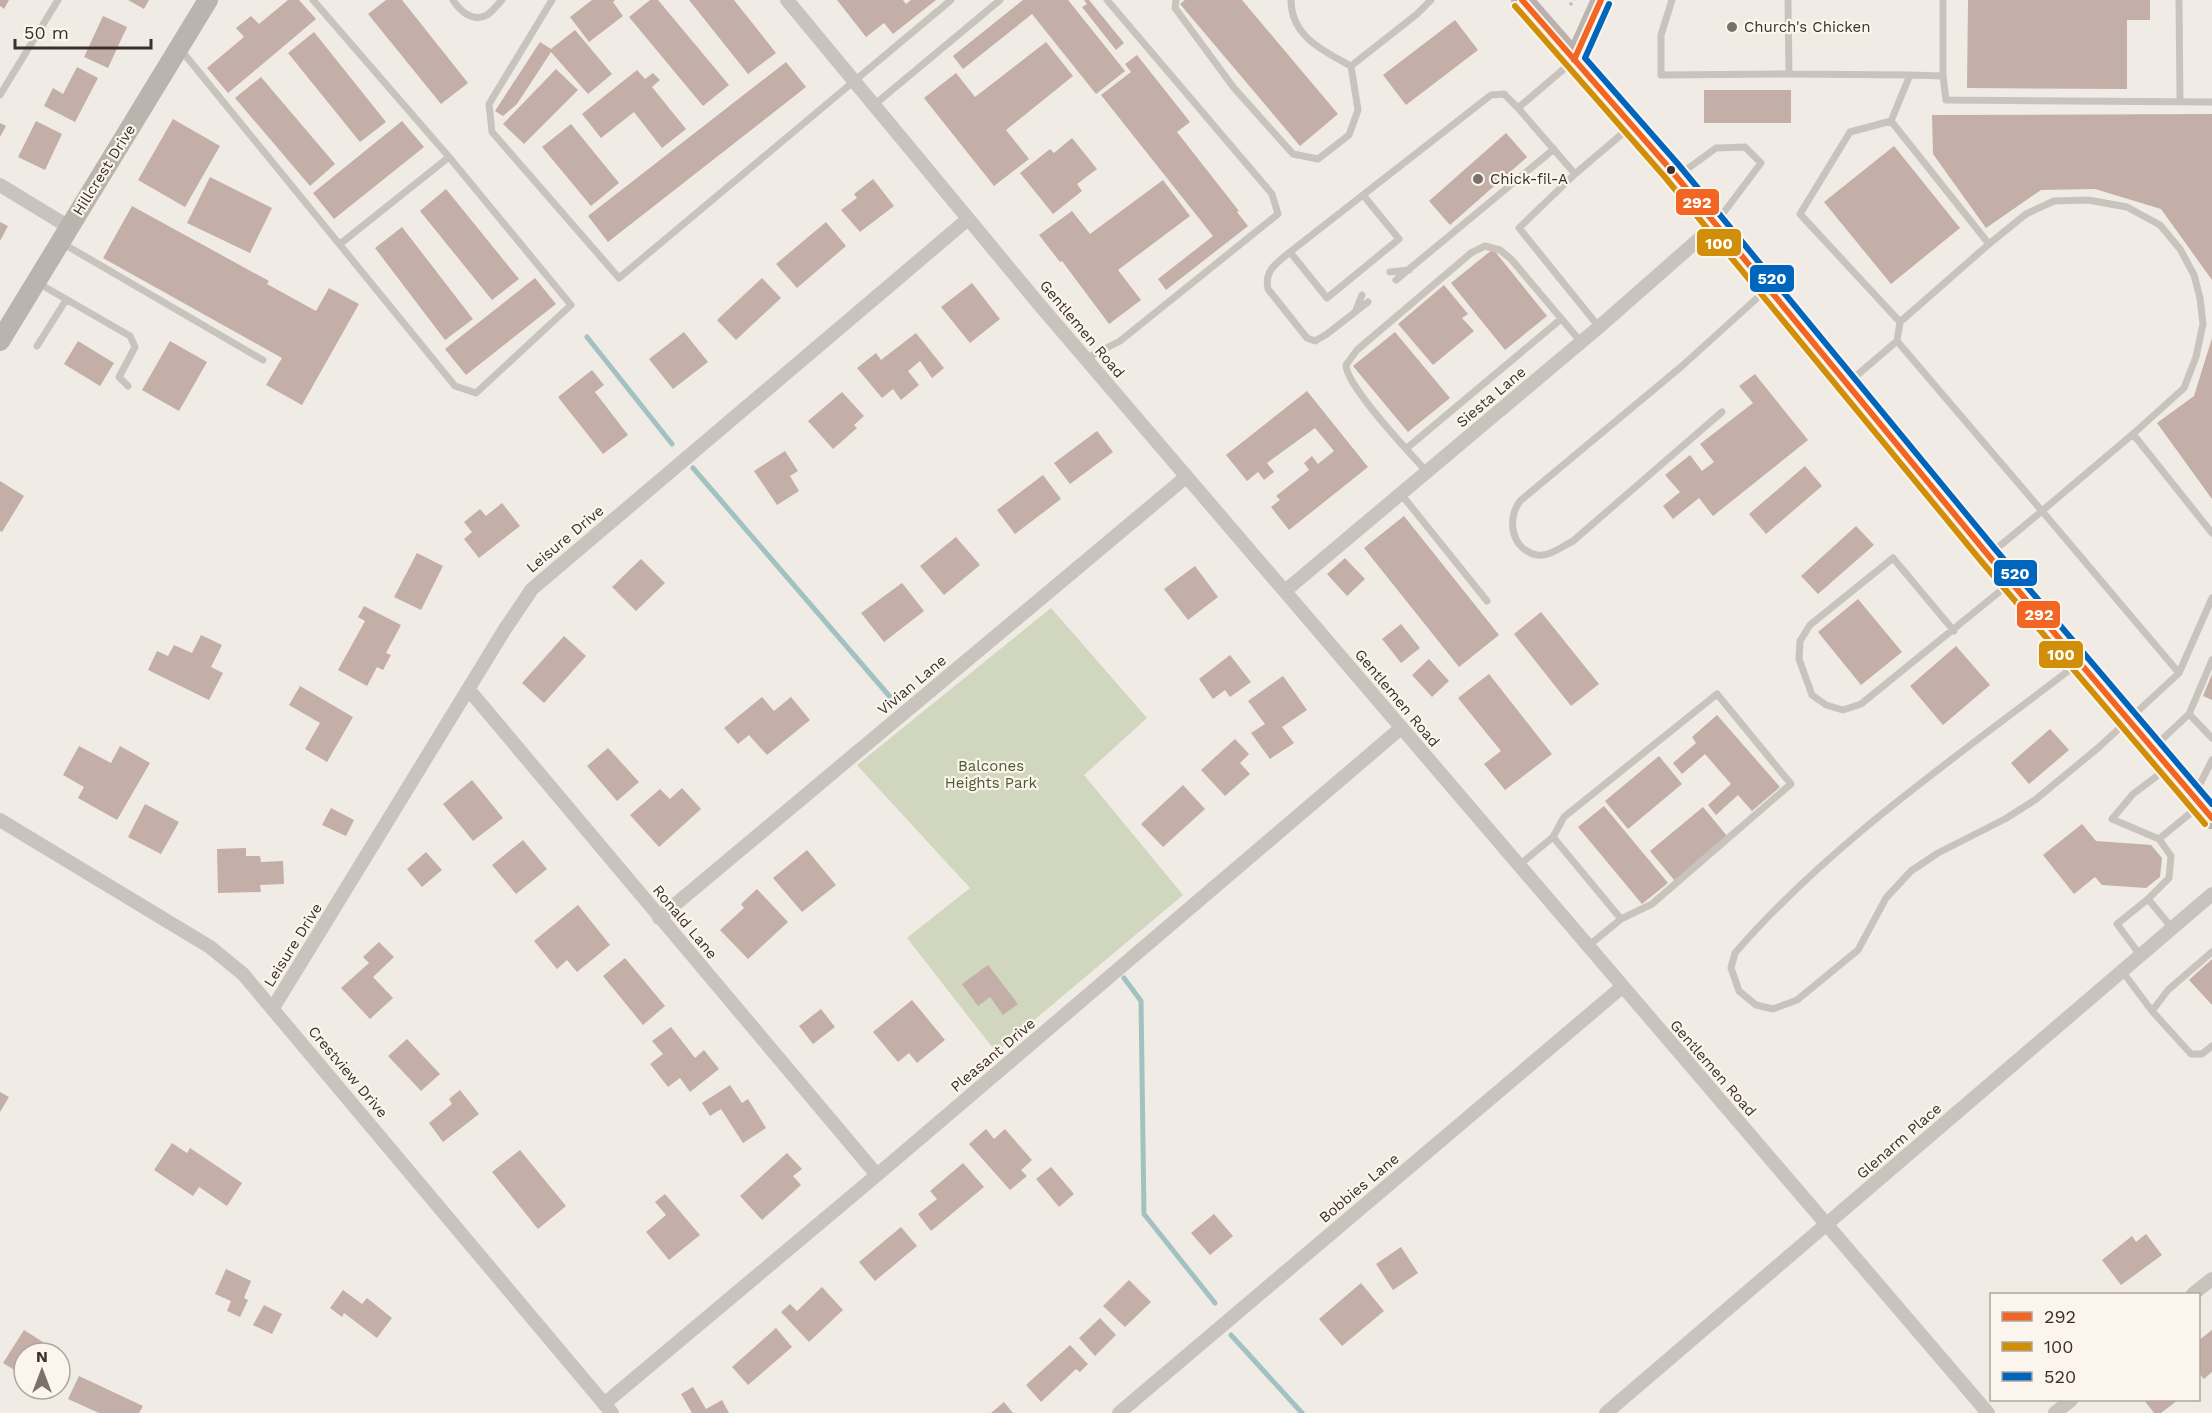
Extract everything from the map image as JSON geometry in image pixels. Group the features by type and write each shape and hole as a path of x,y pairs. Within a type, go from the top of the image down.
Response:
{"main road":[{"path":"1522,0 1676,177 1988,555 2202,806"}],"street":[{"name":"Hillcrest Drive","path":"0,341 208,0"},
{"name":"Gentlemen Road","path":"787,0 1085,359 1988,1413"},
{"path":"1574,60 1601,0"},
{"path":"0,185 64,234"},
{"name":"Leisure Drive","path":"273,1008 505,629 532,589 968,219"},
{"name":"Siesta Lane","path":"1285,591 1599,327 1715,225"},
{"name":"Vivian Lane","path":"660,918 1186,477"},
{"name":"Ronald Lane","path":"469,690 877,1175"},
{"name":"Pleasant Drive","path":"608,1408 1401,728"},
{"name":"Crestview Drive","path":"0,820 210,947 243,974 608,1408"},
{"name":"Glenarm Place","path":"1606,1413 2212,894"},
{"name":"Bobbies Lane","path":"1119,1413 1622,987"},
{"path":"2194,1293 2212,1279"},
{"path":"2055,1413 2070,1401"}],"lane":[{"path":"0,95 58,0"},
{"path":"179,47 455,386 476,393 571,305 313,0"},
{"path":"453,0 460,11 471,16 488,14 502,0"},
{"path":"552,0 489,104 492,132 618,278 951,0"},
{"path":"874,105 1000,0"},
{"path":"1085,359 1120,341 1278,214 1272,195 1107,0"},
{"path":"1176,0 1175,8 1234,88 1293,154 1318,159 1349,135 1358,110 1351,66"},
{"path":"1291,0 1294,21 1303,35 1323,51 1351,66"},
{"path":"1351,66 1417,14 1431,0"},
{"path":"1672,0 1661,35 1661,75 1944,76"},
{"path":"1788,0 1789,74"},
{"path":"1943,0 1946,100 2212,102"},
{"path":"2179,0 2180,101"},
{"path":"1518,108 1574,60"},
{"path":"1891,121 1910,75"},
{"path":"1368,302 1320,339 1314,341 1307,338 1268,289 1266,281 1269,270 1290,252 1491,95 1504,94 1575,174"},
{"path":"1891,121 1989,244"},
{"path":"1891,121 1850,132 1800,214 1900,322"},
{"path":"1599,327 1519,228 1575,174 1632,125"},
{"path":"1676,177 1716,148 1745,147 1761,164 1715,225"},
{"path":"1396,280 1554,150"},
{"path":"340,244 448,157"},
{"path":"1290,252 1327,298 1399,239 1363,195"},
{"path":"1847,383 1897,341 1900,322 2026,214 2054,201 2088,200 2127,207 2160,225 2180,249 2194,275 2203,324 2196,357 2184,388 2133,434 1988,555"},
{"path":"64,234 263,360"},
{"path":"1427,472 1348,377 1346,365 1357,350 1454,268 1479,247 1485,246 1500,250 1511,259 1581,342"},
{"path":"1390,272 1399,269 1409,270"},
{"path":"36,282 129,336 135,347 119,377 128,386"},
{"path":"1722,412 1573,541 1545,555 1536,555 1523,547 1514,534 1511,519 1513,510 1520,501 1682,366 1768,288"},
{"path":"1355,312 1362,296"},
{"path":"38,346 66,300"},
{"path":"1407,448 1561,319"},
{"path":"1897,341 2179,672"},
{"path":"2133,434 2212,533"},
{"path":"1401,494 1487,601"},
{"path":"1954,631 1893,558 1810,625 1800,641 1799,658 1812,695 1826,705 1843,710 1861,704 1954,631 2011,582"},
{"path":"2079,662 1864,829 1805,881 1735,953 1731,968 1739,991 1756,1005 1773,1009 1797,1000 1858,950 1886,898 1911,871 1938,853 2006,819 2035,800 2072,771 2179,672 2212,598"},
{"path":"2154,748 2189,714 2212,660"},
{"path":"1518,866 1553,837 1564,817 1717,694 1791,784 1652,904 1621,920 1587,946"},
{"path":"2189,714 2212,738"},
{"path":"2159,839 2202,806 2212,760"},
{"path":"2140,955 2117,924 2148,899 2169,878 2172,856 2159,839 2112,819 2133,794 2169,766"},
{"path":"1553,837 1621,920"},
{"path":"2148,899 2172,928"},
{"path":"2152,1011 2168,990 2212,952"},
{"path":"2122,971 2152,1011 2192,1054 2202,1054 2212,1046"}],"path":[{"path":"1570,5 1574,0"}],"green space":[{"name":"Balcones Heights Park","path":"1051,608 1147,718 1084,775 1183,895 996,1052 907,938 970,888 857,765"}],"building":[{"path":"0,0 9,0 4,9 0,6"},
{"path":"128,0 149,0 144,9"},
{"path":"288,0 299,0 316,19 228,93 207,68 244,37 236,28 251,16 259,24"},
{"path":"386,0 402,0 468,83 441,104 368,14"},
{"path":"592,0 615,0 613,2 623,16 589,42 570,17"},
{"path":"650,0 658,0 729,85 703,106 629,17"},
{"path":"689,0 734,0 776,53 748,74"},
{"path":"837,0 903,0 906,4 911,0 936,0 893,34 884,23 866,37"},
{"path":"1023,0 1068,0 1125,71 1096,94 1032,14 963,69 953,56"},
{"path":"1084,0 1089,0 1124,43 1116,50 1082,7 1087,4"},
{"path":"1185,0 1242,0 1338,114 1300,146 1180,4"},
{"path":"1968,0 2150,0 2150,20 2127,20 2127,89 1967,88"},
{"path":"103,16 127,27 108,68 84,57"},
{"path":"1455,20 1478,50 1406,105 1383,75"},
{"path":"575,30 612,74 588,94 551,52 517,104 503,116 495,111 540,42 551,49"},
{"path":"314,32 386,122 360,142 288,53"},
{"path":"1046,42 1073,76 1006,130 1029,159 994,186 924,98 956,73 975,97"},
{"path":"1137,55 1190,122 1177,132 1239,211 1237,212 1248,226 1166,290 1158,279 1213,236 1101,95 1131,72 1125,64"},
{"path":"786,62 806,87 608,242 588,216"},
{"path":"77,67 98,78 75,122 44,106 53,88 63,94"},
{"path":"556,69 578,90 524,144 503,124"},
{"path":"637,70 645,79 653,73 660,80 652,87 686,129 662,148 634,112 601,138 582,114"},
{"path":"261,77 335,164 310,186 235,98"},
{"path":"1704,90 1791,90 1791,123 1704,123"},
{"path":"2212,114 2212,280 2161,209 2095,189 2041,190 1986,228 1933,154 1932,115"},
{"path":"173,119 220,146 185,207 138,180"},
{"path":"36,121 62,134 45,170 18,157"},
{"path":"402,121 424,147 334,219 313,193"},
{"path":"0,123 6,126 0,137"},
{"path":"571,124 619,183 591,206 542,147"},
{"name":"Chick-fil-A","path":"1506,133 1527,157 1450,225 1429,201"},
{"path":"1072,138 1097,169 1077,184 1082,191 1053,214 1020,173 1050,149 1054,153"},
{"path":"1894,146 1960,228 1891,284 1824,202"},
{"path":"210,177 272,208 250,253 187,223"},
{"path":"873,179 894,206 860,232 841,210 857,198 854,194"},
{"path":"1163,180 1190,216 1118,270 1141,300 1109,324 1062,261 1060,262 1039,235 1072,211 1090,234"},
{"path":"446,189 519,279 492,300 420,211"},
{"path":"132,206 269,281 267,284 316,311 329,288 359,304 302,405 266,385 282,358 103,258"},
{"path":"0,222 8,226 0,241"},
{"path":"826,222 846,246 797,288 776,264"},
{"path":"402,227 473,319 445,340 375,248"},
{"path":"1493,249 1547,316 1505,350 1451,283"},
{"path":"535,278 556,304 466,375 445,349"},
{"path":"762,278 781,298 736,340 717,320"},
{"path":"972,283 1000,319 970,343 941,307"},
{"path":"1444,285 1468,314 1462,318 1474,331 1433,365 1398,324"},
{"path":"684,332 708,362 673,389 649,359"},
{"path":"1395,332 1450,398 1408,432 1353,366"},
{"path":"916,333 944,368 932,378 920,361 908,371 919,385 901,400 893,389 882,398 857,368 876,353 881,360"},
{"path":"2212,338 2212,499 2157,423 2194,396"},
{"path":"78,341 114,363 100,386 64,364"},
{"path":"170,341 207,362 179,411 142,390"},
{"path":"592,370 604,385 595,392 628,435 603,454 558,397"},
{"path":"1755,374 1808,440 1713,516 1699,498 1673,519 1663,506 1680,492 1665,475 1690,455 1702,471 1714,462 1700,444 1753,403 1739,386"},
{"path":"1307,391 1368,467 1289,530 1271,507 1280,500 1276,496 1309,470 1304,463 1312,456 1318,464 1334,451 1315,428 1267,463 1274,472 1264,480 1258,472 1247,481 1226,455"},
{"path":"842,392 864,416 854,425 857,428 833,449 808,421"},
{"path":"1097,431 1113,452 1070,484 1054,463"},
{"path":"785,451 798,471 790,476 799,491 777,505 754,471"},
{"path":"1805,466 1822,486 1766,534 1749,514"},
{"path":"1043,475 1061,499 1015,534 997,510"},
{"path":"0,481 24,496 2,532 0,531"},
{"path":"502,503 520,526 479,558 464,539 472,532 464,522 480,509 486,516"},
{"path":"1404,516 1499,635 1459,667 1364,548"},
{"path":"1856,526 1874,545 1818,594 1801,576"},
{"path":"956,537 980,565 944,595 920,566"},
{"path":"417,553 443,566 421,610 394,597"},
{"path":"1345,558 1365,579 1347,596 1327,574"},
{"path":"641,559 665,583 636,611 612,587"},
{"path":"1195,566 1218,597 1188,620 1164,589"},
{"path":"902,583 924,611 884,642 861,613"},
{"path":"1858,599 1902,652 1861,685 1818,632"},
{"path":"364,606 401,625 386,653 391,655 383,670 377,667 367,686 338,670 365,621 358,617"},
{"path":"1541,612 1599,684 1571,706 1514,634"},
{"path":"1401,624 1420,648 1401,663 1382,639"},
{"path":"201,635 222,645 211,667 223,673 209,700 148,670 157,651 168,656 174,645 192,653"},
{"path":"564,636 586,656 544,703 522,683"},
{"path":"1956,646 1990,685 1943,725 1910,686"},
{"path":"1230,655 1251,682 1230,697 1225,690 1213,699 1199,679"},
{"path":"1429,659 1449,681 1432,697 1412,675"},
{"path":"1489,674 1552,754 1505,790 1484,764 1501,751 1458,698"},
{"path":"2212,674 2212,700 2203,696"},
{"path":"1283,676 1307,710 1282,727 1294,743 1270,759 1251,733 1265,724 1248,701"},
{"path":"300,686 353,717 327,762 305,749 320,723 289,705"},
{"path":"762,697 774,711 791,697 810,720 767,755 749,735 738,744 724,728"},
{"path":"1717,715 1780,787 1752,811 1738,795 1716,815 1708,805 1731,784 1705,754 1682,774 1673,763 1696,743 1692,737"},
{"path":"2050,729 2069,750 2029,784 2011,763"},
{"path":"1235,739 1249,754 1240,763 1250,774 1225,796 1201,770"},
{"path":"79,746 111,763 120,746 150,763 117,820 78,798 84,787 63,775"},
{"path":"608,748 639,782 617,801 587,766"},
{"path":"1659,756 1682,784 1628,829 1605,801"},
{"path":"472,780 503,818 473,841 443,804"},
{"path":"1183,785 1205,809 1163,847 1141,824"},
{"path":"682,788 701,809 659,847 630,815 660,789 670,799"},
{"path":"145,804 179,822 161,854 128,837"},
{"path":"1604,806 1668,883 1642,904 1578,827"},
{"path":"1703,807 1728,837 1675,881 1650,851"},
{"path":"331,808 354,820 346,836 322,825"},
{"path":"2082,824 2096,841 2151,845 2162,858 2160,877 2146,888 2102,885 2095,877 2074,894 2043,855"},
{"path":"523,840 547,869 516,894 492,865"},
{"path":"246,848 246,856 260,856 261,862 283,861 284,884 260,885 261,892 218,893 217,849"},
{"path":"807,850 836,885 802,912 773,878"},
{"path":"426,852 442,870 422,887 407,869"},
{"path":"757,889 788,922 748,959 720,930 744,908 741,904"},
{"path":"578,905 610,945 577,972 567,960 557,969 534,941"},
{"path":"379,942 394,957 373,977 393,998 370,1019 341,988 369,963 363,957"},
{"path":"625,958 665,1006 643,1025 603,976"},
{"path":"2212,959 2212,1005 2189,980"},
{"path":"988,965 1018,1004 1003,1015 990,997 978,1006 962,984"},
{"path":"912,1000 945,1040 917,1063 909,1053 898,1062 873,1032"},
{"path":"821,1009 835,1027 813,1044 799,1026"},
{"path":"671,1027 695,1058 704,1050 719,1069 690,1092 680,1078 668,1087 650,1064 663,1054 652,1041"},
{"path":"407,1039 440,1074 421,1091 388,1056"},
{"path":"730,1085 742,1103 748,1099 766,1128 743,1143 721,1109 710,1116 702,1103"},
{"path":"460,1090 479,1114 443,1142 429,1123 452,1104 449,1099"},
{"path":"0,1092 9,1097 0,1112"},
{"path":"986,1129 994,1139 1005,1129 1032,1160 1021,1170 1027,1176 1010,1190 969,1144"},
{"path":"172,1143 187,1153 190,1148 242,1183 227,1206 199,1187 193,1196 154,1170"},
{"path":"520,1150 566,1206 538,1229 492,1172"},
{"path":"787,1153 802,1169 793,1176 801,1185 762,1220 740,1196"},
{"path":"963,1163 984,1187 931,1231 918,1214 937,1199 930,1191"},
{"path":"1051,1167 1074,1194 1059,1207 1036,1179"},
{"path":"665,1194 700,1235 669,1260 646,1232 666,1215 655,1202"},
{"path":"1214,1214 1233,1236 1210,1255 1191,1233"},
{"path":"901,1227 917,1246 875,1281 859,1262"},
{"path":"2146,1234 2162,1255 2121,1285 2102,1260 2132,1236 2136,1242"},
{"path":"1401,1247 1418,1273 1393,1290 1376,1264"},
{"path":"226,1269 251,1281 244,1298 248,1300 240,1317 227,1311 231,1301 215,1294"},
{"path":"1129,1280 1151,1302 1125,1327 1103,1306"},
{"path":"1361,1283 1384,1311 1342,1346 1319,1319"},
{"path":"822,1287 843,1310 809,1342 781,1312 790,1304 797,1311"},
{"path":"343,1290 362,1304 367,1298 392,1318 377,1338 344,1313 342,1317 330,1308"},
{"path":"264,1305 282,1314 272,1334 253,1325"},
{"path":"1100,1318 1116,1335 1095,1356 1079,1338"},
{"path":"776,1328 792,1347 748,1385 732,1367"},
{"path":"24,1330 41,1341 17,1341"},
{"path":"2212,1330 2212,1372 2204,1379 2200,1374 2200,1339"},
{"path":"1070,1345 1088,1364 1080,1372 1076,1369 1041,1402 1026,1385"},
{"path":"12,1349 12,1369 3,1363"},
{"path":"79,1376 143,1406 139,1413 99,1413 72,1401 72,1391"},
{"path":"693,1387 706,1409 722,1400 729,1413 692,1413 681,1394"},
{"path":"2145,1401 2177,1401 2161,1413 2154,1413"},
{"path":"1004,1402 1013,1413 991,1413"}],"waterway":[{"path":"587,337 672,444"},
{"path":"693,468 891,698"},
{"path":"1124,978 1141,1001 1144,1214 1215,1303"},
{"path":"1231,1335 1302,1413"}],"transit line":[{"name":"292","path":"1522,0 1671,170 1988,555 2212,818"},
{"name":"292","path":"1574,60 1601,0"},
{"name":"520","path":"1609,4 1585,58 1678,164 1995,549 2212,804"},
{"name":"100","path":"1515,6 1664,176 1981,561 2205,824"}],"place":[{"name":"Church's Chicken","path":"1732,27"},
{"name":"Chick-fil-A","path":"1478,179"}]}
